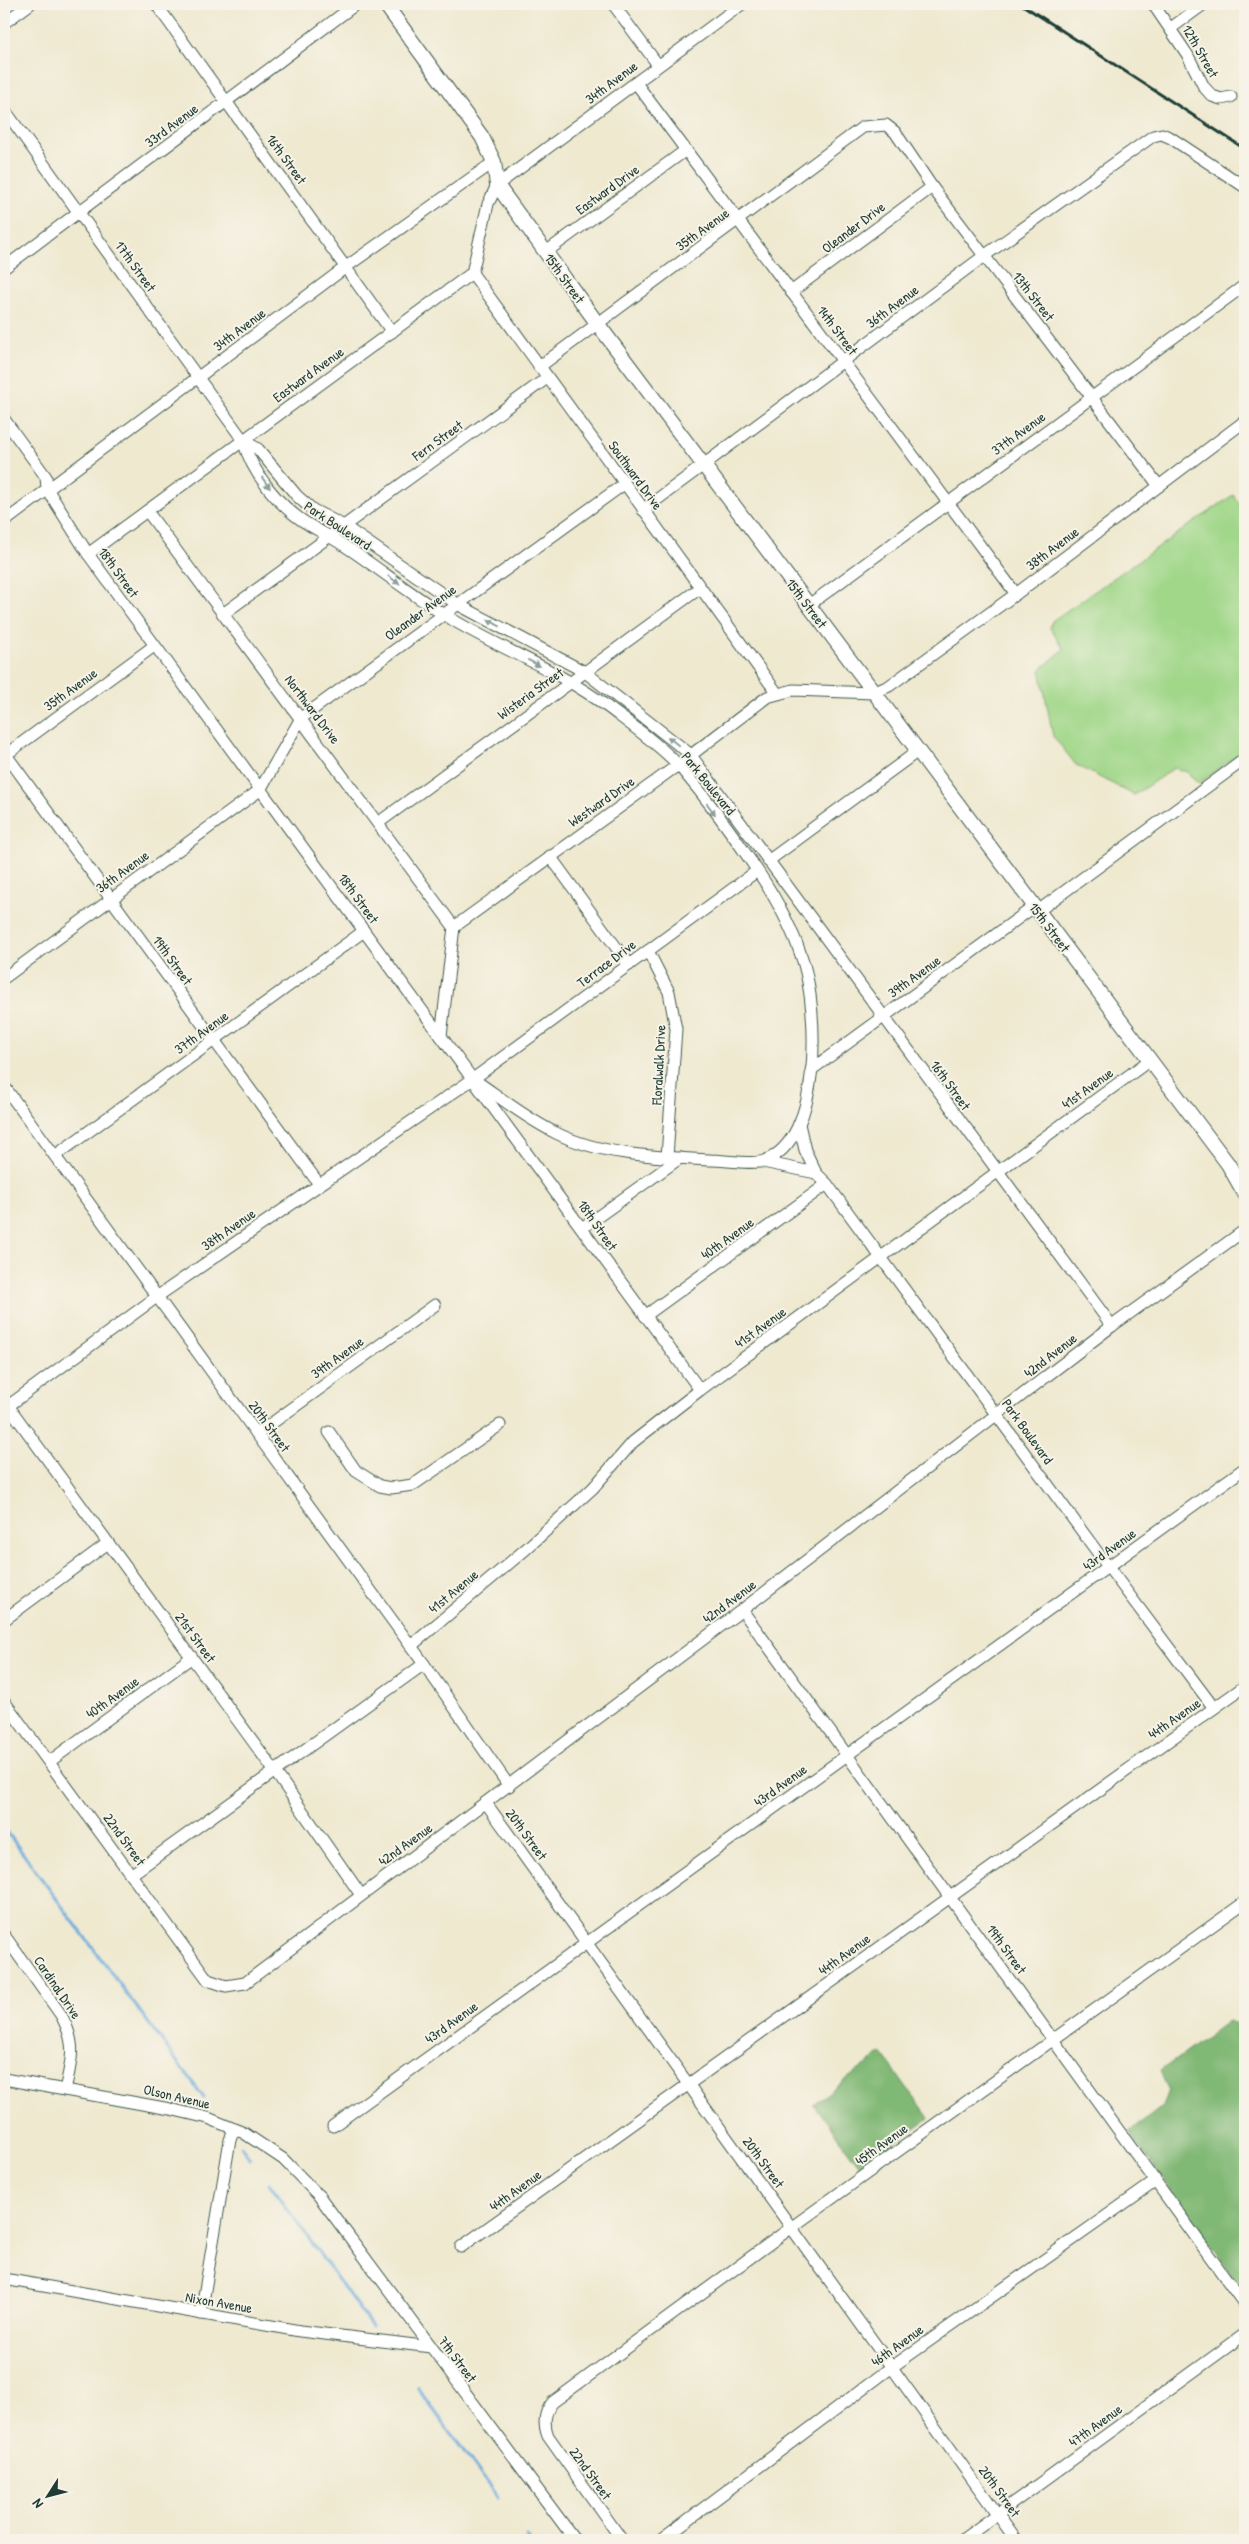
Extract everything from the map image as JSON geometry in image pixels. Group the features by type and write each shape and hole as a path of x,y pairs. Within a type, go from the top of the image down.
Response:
{"main road":[{"name":"15th Street","path":"384,4 482,137 494,162 497,185 597,324 1228,1164 1245,1194"}],"street":[{"path":"4,23 30,4"},
{"name":"16th Street","path":"156,4 392,332"},
{"name":"33rd Avenue","path":"4,268 356,4"},
{"path":"613,4 658,65"},
{"name":"34th Avenue","path":"497,185 742,4"},
{"name":"12th Street","path":"1153,4 1171,28 1187,54 1200,81 1212,96 1221,99 1231,97"},
{"path":"1171,28 1204,4"},
{"name":"14th Street","path":"636,83 1016,594"},
{"name":"17th Street","path":"4,109 243,440"},
{"name":"13th Street","path":"886,125 895,132 932,187 1159,486"},
{"name":"35th Avenue","path":"539,367 739,221 863,127 886,125"},
{"name":"36th Avenue","path":"643,510 984,256 1153,136 1162,134 1245,187"},
{"name":"Eastward Drive","path":"546,252 686,150"},
{"name":"34th Avenue","path":"4,522 346,267 494,162"},
{"path":"472,273 488,204 497,185"},
{"name":"Oleander Drive","path":"791,292 932,187"},
{"name":"Eastward Avenue","path":"88,554 472,273"},
{"name":"Southward Drive","path":"472,273 777,693"},
{"name":"37th Avenue","path":"809,606 1245,286"},
{"name":"Fern Street","path":"331,536 547,378"},
{"name":"18th Street","path":"4,418 46,477 47,489 88,554 700,1390"},
{"name":"38th Avenue","path":"873,693 905,676 1245,420"},
{"name":"Park Boulevard","path":"243,440 258,449 280,477 306,504 344,526 457,604 585,672 690,754 768,861"},
{"name":"Park Boulevard","path":"243,440 248,458 282,503 309,525 331,536 443,614 571,682 608,707 678,765 757,870 777,902 794,938 808,978 813,1026 812,1070 800,1124 785,1147 763,1162"},
{"name":"Oleander Avenue","path":"260,790 301,718 624,484"},
{"name":"Northward Drive","path":"148,511 454,927"},
{"path":"223,614 331,536"},
{"name":"Wisteria Street","path":"378,823 700,588"},
{"name":"35th Avenue","path":"4,755 154,646"},
{"name":"Westward Drive","path":"454,927 678,765 767,697 793,690 873,693"},
{"path":"768,861 918,751"},
{"name":"19th Street","path":"4,755 319,1184"},
{"name":"39th Avenue","path":"812,1070 1245,759"},
{"name":"36th Avenue","path":"4,978 109,899 260,790"},
{"path":"550,856 629,965"},
{"name":"16th Street","path":"768,861 1112,1326"},
{"path":"757,870 812,921"},
{"name":"Terrace Drive","path":"473,1080 757,870"},
{"path":"441,1036 454,927"},
{"name":"37th Avenue","path":"55,1156 364,932"},
{"name":"Floralwalk Drive","path":"648,950 669,992 676,1029 667,1156"},
{"name":"41st Avenue","path":"411,1646 593,1488 633,1442 700,1390 1150,1060"},
{"path":"473,1080 533,1121 568,1139 592,1146 680,1158 763,1162 816,1173"},
{"name":"38th Avenue","path":"5,1405 319,1184 473,1080"},
{"name":"20th Street","path":"4,1086 424,1664 509,1786"},
{"name":"Park Boulevard","path":"800,1124 805,1150 816,1173 827,1184 882,1257 1108,1568 1214,1708"},
{"path":"582,1228 680,1158"},
{"name":"40th Avenue","path":"645,1316 827,1184"},
{"name":"42nd Avenue","path":"226,1986 245,1983 742,1610 1112,1326 1245,1230"},
{"name":"39th Avenue","path":"258,1434 434,1305"},
{"name":"21st Street","path":"5,1405 192,1657 361,1895"},
{"path":"329,1432 356,1471 380,1486 391,1488 413,1486 500,1425"},
{"name":"43rd Avenue","path":"333,2126 1245,1468"},
{"path":"4,1620 108,1543"},
{"name":"19th Street","path":"742,1610 951,1896 1245,2305"},
{"name":"40th Avenue","path":"49,1762 192,1657"},
{"path":"132,1874 276,1773 424,1664"},
{"name":"44th Avenue","path":"461,2247 1245,1686"},
{"name":"22nd Street","path":"4,1701 208,1980 226,1986"},
{"name":"20th Street","path":"486,1803 1016,2540"},
{"name":"45th Avenue","path":"544,2420 545,2413 553,2402 792,2227 1245,1902"},
{"name":"Cardinal Drive","path":"4,1935 68,2028 73,2055 65,2090"},
{"name":"Olson Avenue","path":"4,2079 170,2109 208,2118 234,2129 283,2160 319,2196"},
{"path":"201,2314 230,2140 234,2129"},
{"name":"46th Avenue","path":"661,2540 892,2367 1156,2181"},
{"name":"7th Street","path":"319,2196 575,2540"},
{"name":"Nixon Avenue","path":"4,2279 300,2332 431,2347"},
{"name":"47th Avenue","path":"962,2540 1245,2334"},
{"name":"22nd Street","path":"544,2420 545,2428 556,2450 622,2540"}],"green space":[{"path":"1233,495 1245,511 1245,749 1198,784 1187,772 1174,768 1134,795 1076,765 1053,736 1040,670 1064,649 1050,628 1052,621"},
{"path":"1228,2021 1240,2025 1245,2032 1245,2293 1129,2132 1162,2107 1168,2090 1160,2071"},
{"path":"882,2053 929,2118 860,2167 813,2104"}],"waterway":[{"path":"4,1828 204,2098"},
{"path":"241,2146 250,2159"},
{"path":"269,2183 372,2327"},
{"path":"417,2387 498,2498"},
{"path":"527,2537 530,2540"}],"railway":[{"path":"1021,4 1245,149"}]}
